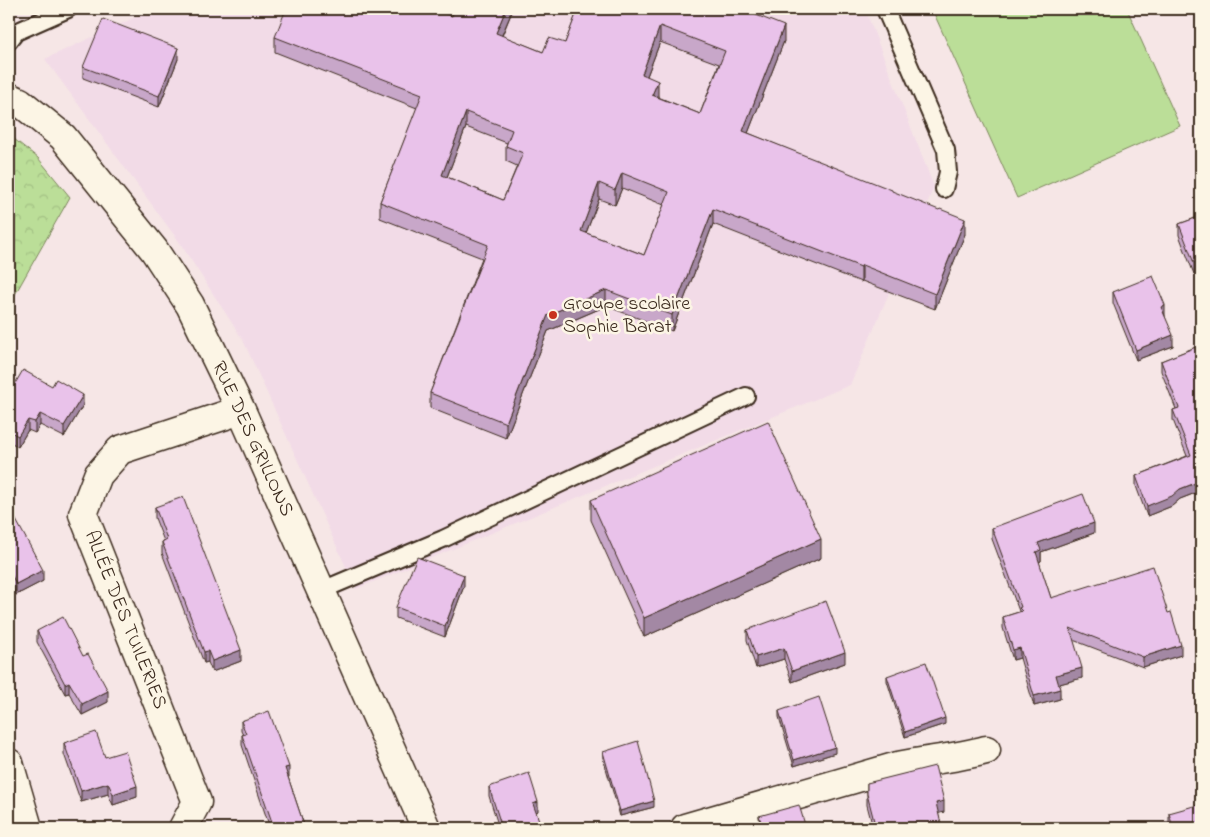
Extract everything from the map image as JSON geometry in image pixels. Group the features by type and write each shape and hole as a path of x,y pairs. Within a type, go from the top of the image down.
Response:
{"street":[{"name":"RUE DES GRILLONS","path":"9,97 20,102 63,137 154,250 190,306 241,410 426,828"},
{"name":"ALLÉE DES TUILERIES","path":"183,828 197,802 83,514 98,475 120,450 241,410"},
{"path":"685,828 898,766 926,760 960,757 986,750"},
{"path":"9,763 28,828"}],"lane":[{"path":"9,41 16,32 68,9"},
{"path":"885,9 946,150 948,172 944,189"},
{"path":"320,591 443,539 746,396"}],"shaded area":[{"name":"Groupe scolaire Sophie Barat","path":"153,9 865,9 934,187 850,385 356,589 243,340 180,243 45,59"}],"green space":[{"path":"932,9 1127,9 1180,126 1017,198"},
{"path":"9,135 38,158 70,197 9,305"}],"building":[{"path":"286,9 432,9 452,16 455,9 506,9 496,33 543,52 549,38 565,43 578,9 752,9 751,13 784,26 743,131 965,219 935,294 713,209 672,315 606,290 548,315 506,423 430,393 488,245 380,202 422,94 275,37","holes":["660,26 725,51 700,114 652,95 658,81 642,74","466,112 512,130 506,146 523,153 503,200 442,175","622,173 669,192 644,255 581,231 599,183 615,190"]},
{"path":"103,19 178,48 159,96 83,67"},
{"path":"1201,216 1201,260 1194,263 1179,224"},
{"path":"1153,276 1165,305 1161,307 1173,335 1136,350 1113,292"},
{"path":"1201,345 1201,482 1180,489 1172,496 1147,506 1136,476 1191,455 1173,410 1179,408 1161,361"},
{"path":"23,370 52,386 56,379 83,395 64,426 40,414 35,422 28,420 18,436 9,431 9,394"},
{"path":"768,421 821,539 644,618 591,500"},
{"path":"1083,494 1094,523 1038,543 1041,550 1036,552 1051,598 1153,566 1168,613 1171,612 1181,645 1143,657 1070,628 1082,668 1056,675 1060,689 1034,696 1020,648 1013,650 1003,617 1022,611 1019,608 1021,607 992,528"},
{"path":"183,497 241,650 212,661 208,651 204,652 162,542 167,539 155,507"},
{"path":"9,507 43,570 16,584 9,570"},
{"path":"417,557 464,575 445,626 396,607"},
{"path":"826,601 845,652 792,671 784,648 756,657 747,630"},
{"path":"63,617 83,656 88,654 108,691 82,704 69,682 65,684 37,631"},
{"path":"926,662 945,718 905,732 887,676"},
{"path":"819,697 835,747 794,760 779,711"},
{"path":"269,711 289,767 285,768 305,828 274,828 242,735 246,734 241,721"},
{"path":"96,732 105,757 125,751 137,786 113,794 108,783 81,791 64,743"},
{"path":"638,741 654,801 620,811 603,752"},
{"path":"935,766 944,801 936,803 942,828 884,828 874,821 867,794 867,783"},
{"path":"529,773 538,802 533,804 540,823 524,828 502,828 489,787"},
{"path":"1201,804 1201,828 1173,828 1169,813"},
{"path":"799,805 806,828 763,828 759,816"}],"place":[{"name":"Groupe scolaire Sophie Barat","path":"553,315"}]}
